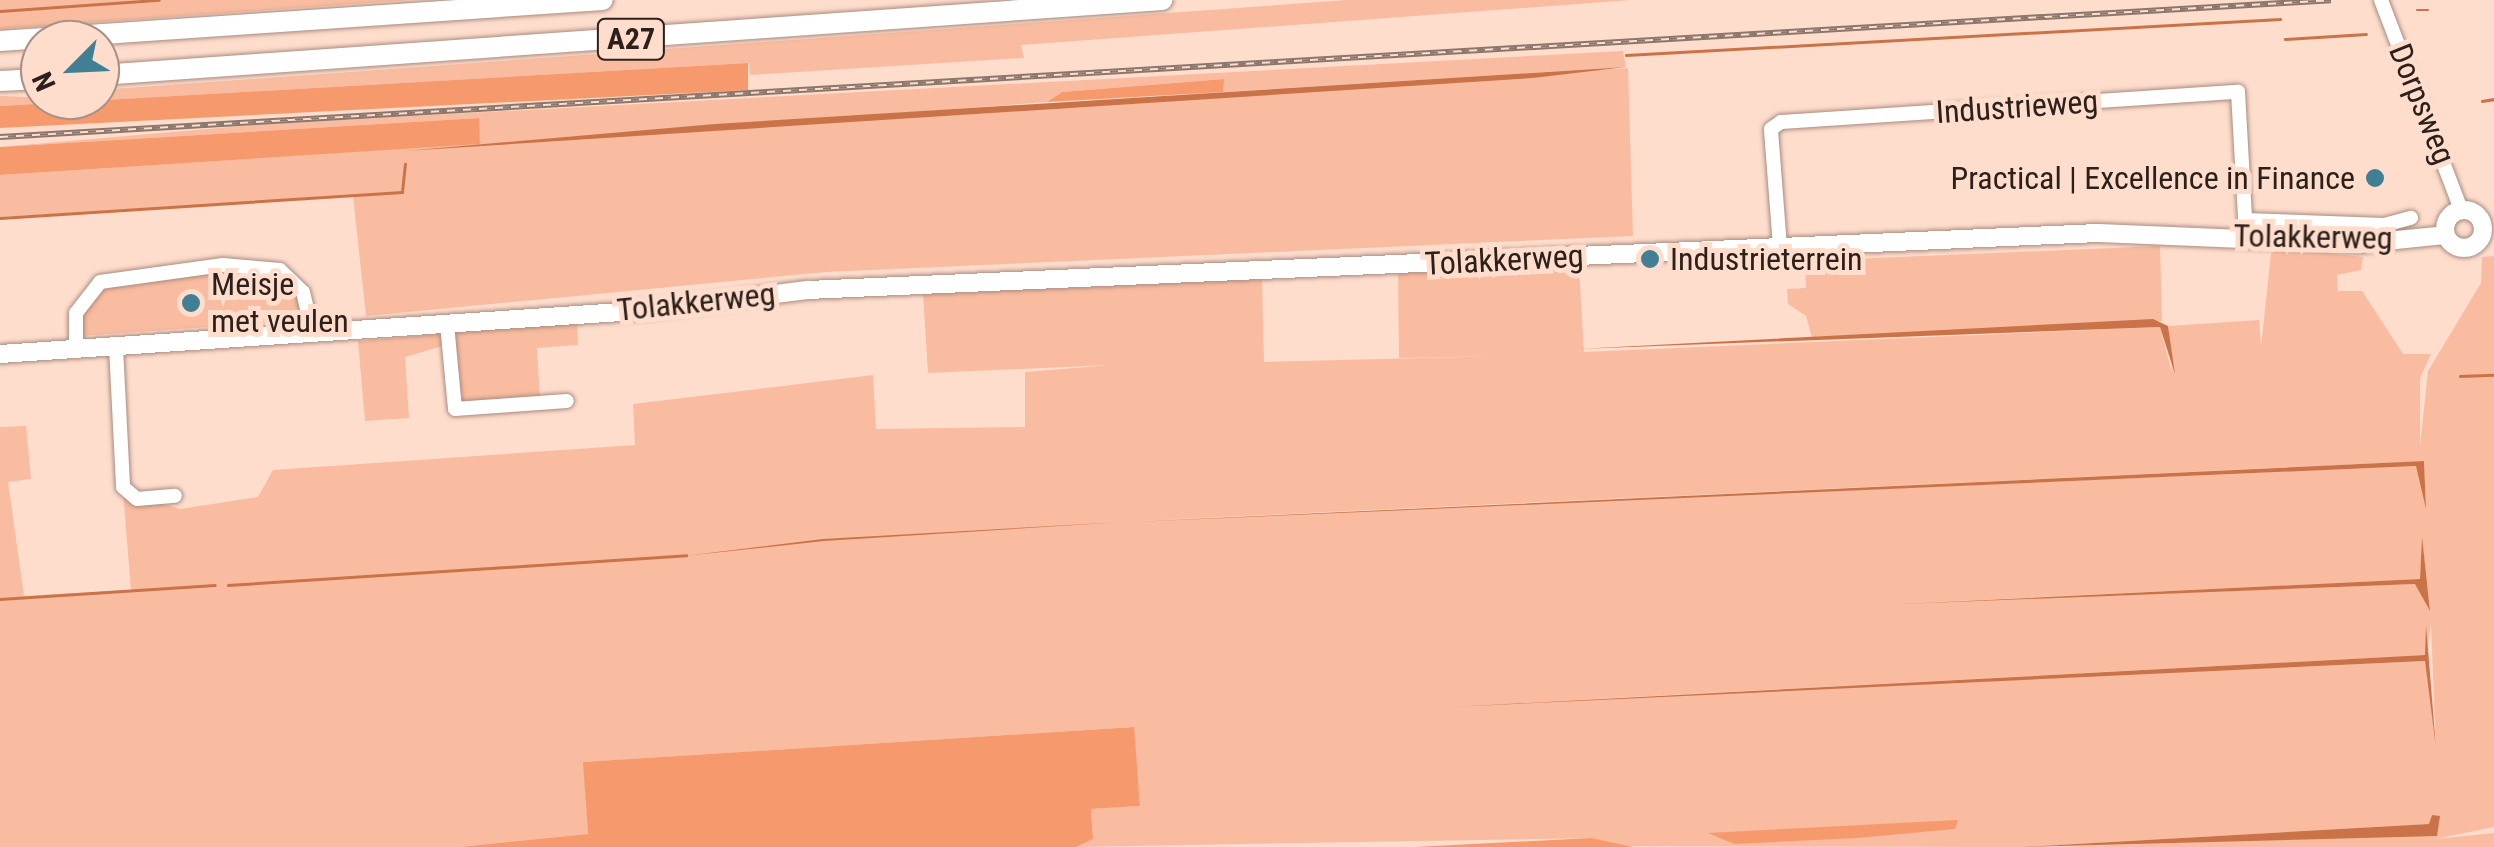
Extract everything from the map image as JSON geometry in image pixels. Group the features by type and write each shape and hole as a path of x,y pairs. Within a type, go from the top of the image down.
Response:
{"highway":[{"name":"A27","path":"0,40 603,0"},
{"name":"A27","path":"120,74 1162,0"}],"main road":[{"path":"2461,209 2476,214 2488,229 2468,248 2445,235 2448,217 2461,209"},
{"name":"Tolakkerweg","path":"0,354 564,316 808,290 2246,228 2374,244 2445,235"}],"street":[{"name":"Dorpsweg","path":"2381,0 2461,209"},
{"name":"Industrieweg","path":"1780,247 1771,129 1781,122 2238,92 2246,228"},
{"path":"2246,228 2366,225 2410,218"},
{"path":"76,349 76,313 100,282 223,265 280,270 303,292 313,334"},
{"path":"448,324 455,409 567,401"},
{"path":"116,346 123,486 137,499 176,496"}],"shaded area":[{"path":"0,0 409,0 120,20 20,20 20,28 0,29"},
{"path":"1347,0 1631,0 1021,45 1024,58 750,75 749,63 120,99 120,89"},
{"path":"1623,51 1626,67 1223,92 1223,79 1062,92 1047,102 480,144 478,118 0,147 266,124"},
{"path":"748,63 748,90 0,128 0,106 20,105 20,120 120,120 120,99"},
{"path":"1626,67 1533,78 404,151 715,124"},
{"path":"1628,68 1633,236 826,272 366,316 353,196 0,217 0,175"},
{"path":"1224,79 1223,92 1047,102 1062,92"},
{"path":"0,96 20,97 20,105 0,106"},
{"path":"479,118 480,144 0,175 0,147"},
{"path":"2160,246 2162,321 1812,337 1806,316 1788,304 1787,289 1806,288 1805,261"},
{"path":"2280,248 2363,257 2361,270 2337,275 2338,291 2362,291 2403,354 2431,354 2420,378 2420,446 2428,371 2481,283 2482,257 2494,256 2494,827 2435,839 2494,833 2494,847 2058,847 2433,834 2432,816 2430,824 2022,847 1604,846 1591,838 1076,847 1093,839 1091,809 1140,806 1133,727 584,762 588,834 459,847 0,847 0,427 26,426 31,479 8,482 24,596 131,590 123,492 180,509 258,497 273,470 635,445 633,404 873,375 876,429 1025,427 1025,372 1110,365 928,373 923,294 1262,279 1264,362 1503,356 1399,358 1398,273 1579,269 1584,352 2160,327 2172,373 2168,326 2259,320 2261,347 2271,254","holes":["2424,461 2426,508 2417,466 1133,521","2422,537 2430,610 2424,585 2415,584 1917,603 2420,579","2431,625 2436,748 2426,661 1556,701 2426,655"]},
{"path":"198,271 273,272 294,288 308,320 79,336 80,316 106,283"},
{"path":"2153,319 2168,326 2175,374 2160,327 1578,349"},
{"path":"577,321 578,345 537,348 540,399 461,405 454,332"},
{"path":"442,334 442,346 405,357 409,418 365,421 358,341"},
{"path":"2424,461 2426,509 2416,466 1133,522"},
{"path":"1123,522 824,541 684,556 823,539"},
{"path":"2422,536 2430,611 2415,584 1902,604 2420,579"},
{"path":"2426,625 2436,748 2425,661 1452,707 2425,655"},
{"path":"1134,727 1140,806 1091,809 1093,839 1076,847 459,847 588,834 583,762"},
{"path":"2432,815 2440,816 2437,836 2022,847 2429,824"},
{"path":"1958,820 1955,829 1857,838 1734,844 1708,833"},
{"path":"1591,838 1633,847 1414,847"}],"waterway":[{"path":"0,11 159,0"},
{"path":"2417,10 2428,10"},
{"path":"1626,55 2280,19"},
{"path":"2285,39 2366,34"},
{"path":"2482,101 2494,99"},
{"path":"0,218 402,192 405,164"},
{"path":"2460,376 2494,375"},
{"path":"228,585 686,555"},
{"path":"0,599 215,585"}],"railway":[{"path":"0,137 2331,0"}],"place":[{"name":"Practical | Excellence in Finance","path":"2375,178"},
{"name":"Industrieterrein","path":"1650,259"},
{"name":"Meisje met veulen","path":"191,303"}]}
